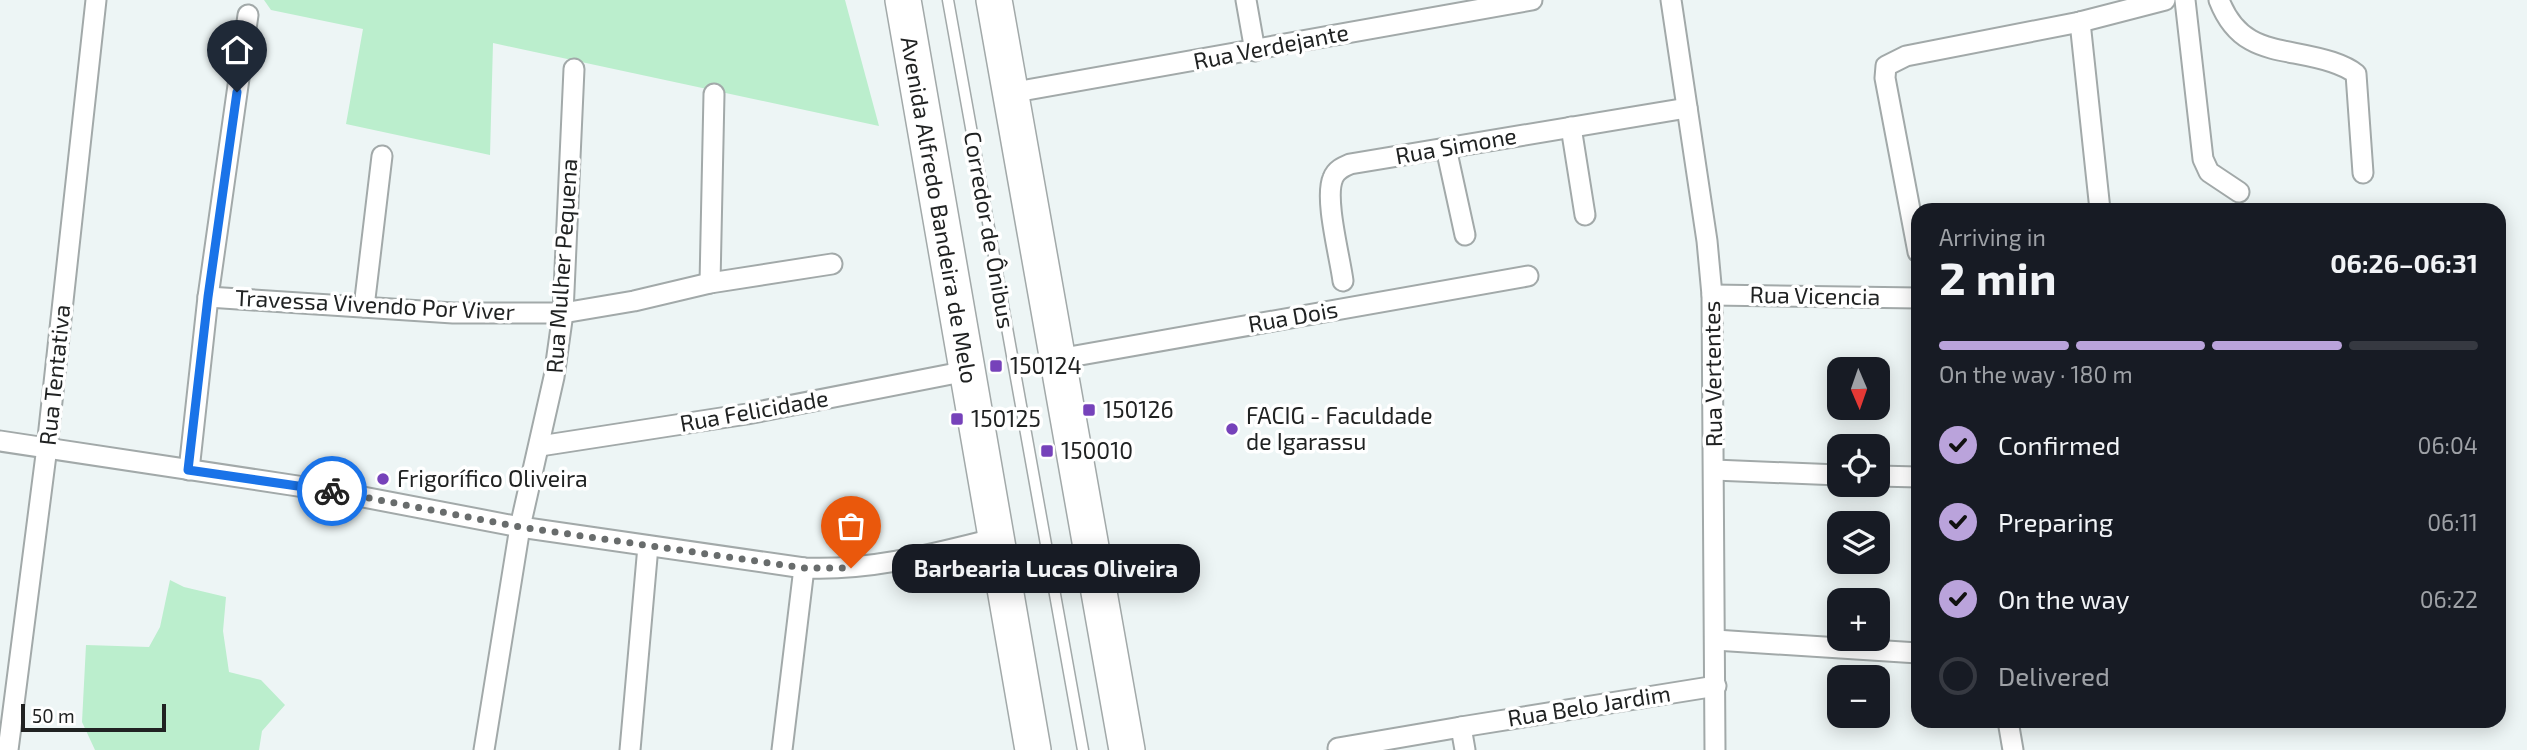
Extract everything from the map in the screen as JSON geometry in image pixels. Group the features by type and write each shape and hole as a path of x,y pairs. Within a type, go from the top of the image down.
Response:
{"highway":[{"name":"Avenida Alfredo Bandeira de Melo","path":"903,0 1033,750"},
{"path":"994,0 1127,750"}],"street":[{"name":"Rua Tentativa","path":"8,750 47,447 96,0"},
{"path":"1246,0 1255,51"},
{"name":"Rua Verdejante","path":"1010,93 1255,51 1460,5 1532,0"},
{"name":"Rua Vertentes","path":"1671,0 1707,241 1712,295 1715,750"},
{"path":"1911,215 1884,71 1892,60 2080,22 2165,0"},
{"path":"2185,0 2203,159 2208,173 2239,192"},
{"path":"2219,0 2225,16 2248,41 2314,56 2351,69 2356,74 2363,173"},
{"path":"188,470 208,297 248,15"},
{"path":"2080,22 2098,203"},
{"name":"Rua Mulher Pequena","path":"485,750 520,527 555,377 563,313 573,69"},
{"path":"709,283 715,94"},
{"name":"Rua Simone","path":"1343,281 1331,196 1333,178 1339,169 1350,164 1687,108"},
{"path":"1571,127 1585,215"},
{"path":"1446,148 1465,235"},
{"path":"364,307 382,156"},
{"name":"Travessa Vivendo Por Viver","path":"208,297 453,313 563,313 634,301 709,283 832,264"},
{"name":"Rua Dois","path":"1058,359 1528,276"},
{"name":"Rua Vicencia","path":"1712,295 1911,298"},
{"name":"Rua Felicidade","path":"540,446 747,414 967,371"},
{"path":"0,441 337,492 520,527 804,568 837,569 907,560 997,538"},
{"path":"1714,470 1827,475"},
{"path":"1890,476 1911,477"},
{"path":"630,750 648,545"},
{"path":"782,750 804,568"},
{"path":"1715,640 1911,653"},
{"name":"Rua Belo Jardim","path":"1338,748 1716,686"},
{"path":"1461,727 1465,750"},
{"path":"2009,728 2013,750"}],"lane":[{"name":"Corredor de Ônibus","path":"948,0 1083,750"}],"green space":[{"path":"264,0 845,0 879,126 493,43 490,155 346,124 363,29 271,10"},
{"path":"170,580 184,587 226,597 223,631 229,672 261,680 285,705 262,731 259,750 95,750 82,722 86,645 149,647 160,627"}],"way so far":[{"path":"332,491 520,527 804,568 851,568"}],"place":[{"name":"150124","path":"996,366"},
{"name":"150126","path":"1089,410"},
{"name":"150125","path":"957,419"},
{"name":"FACIG - Faculdade de Igarassu","path":"1232,429"},
{"name":"150010","path":"1047,451"},
{"name":"Frigorífico Oliveira","path":"383,479"},
{"name":"Barbearia Lucas Oliveira","path":"851,568"}],"route":[{"path":"237,92 208,297 188,470 332,491"}]}
